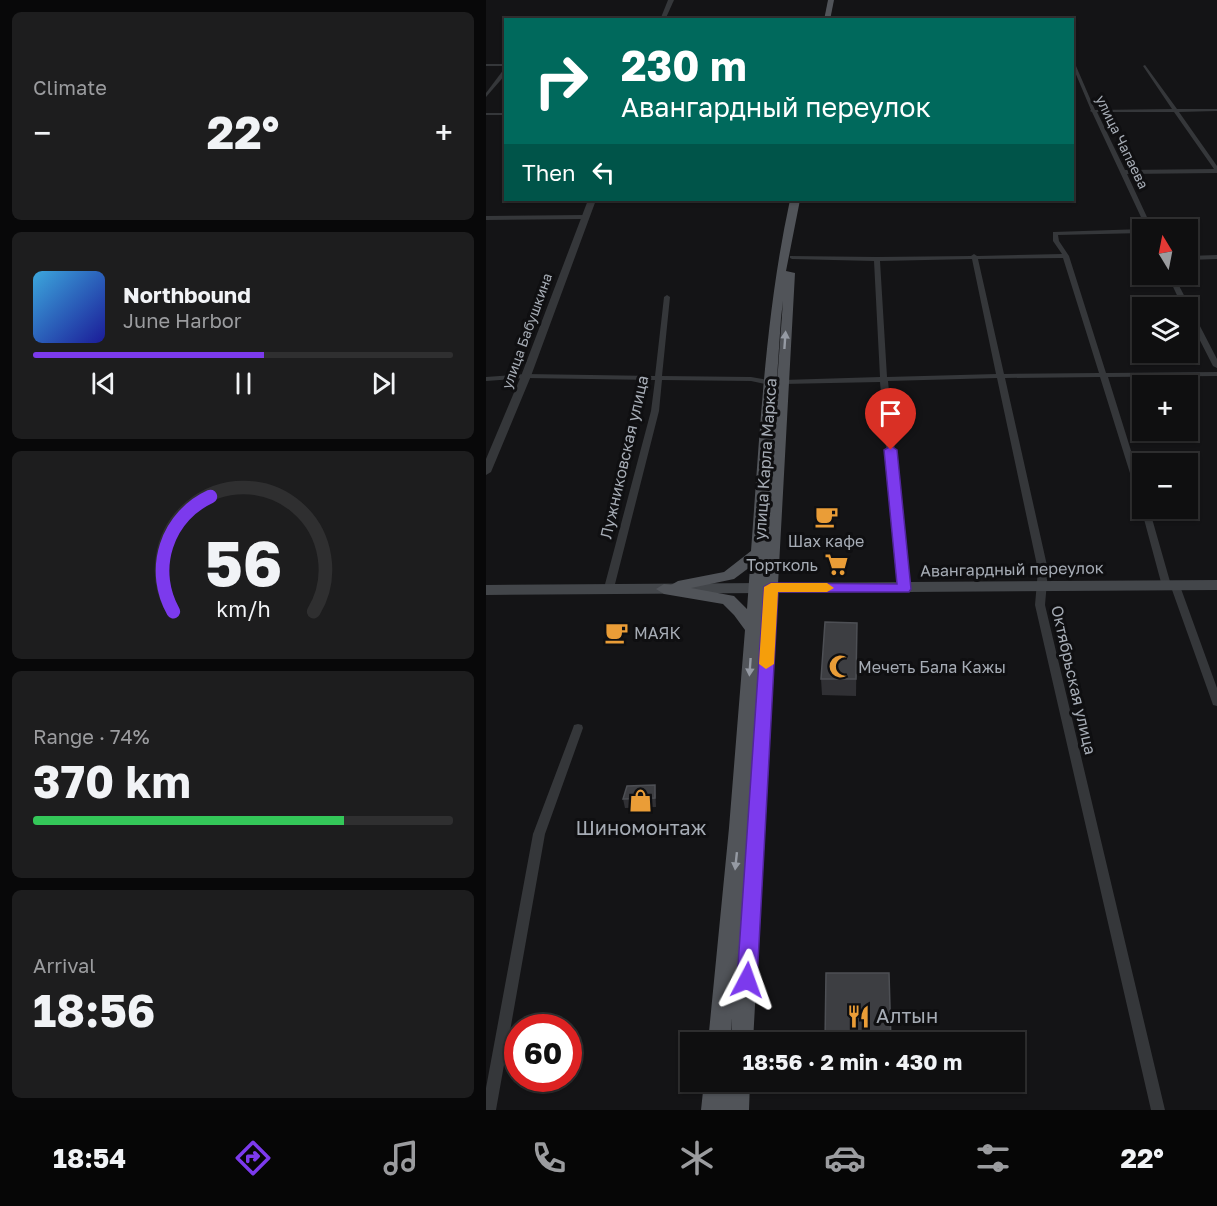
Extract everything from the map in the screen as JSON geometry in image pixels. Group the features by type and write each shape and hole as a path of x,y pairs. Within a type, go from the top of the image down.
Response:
{"main road":[{"path":"827,18 831,0"},
{"path":"819,18 820,8"},
{"name":"улица Карла Маркса","path":"742,1032 783,257 795,201"},
{"name":"улица Карла Маркса","path":"720,1032 740,821 753,630 764,587 758,553 792,257 804,201"},
{"path":"664,589 729,576 758,553"},
{"name":"Авангардный переулок","path":"486,590 764,587 904,589 1217,585"},
{"path":"664,589 728,600 753,630"},
{"path":"713,1110 715,1092"},
{"path":"737,1110 738,1092"}],"street":[{"path":"663,18 671,0"},
{"path":"486,65 504,65"},
{"name":"улица Чапаева","path":"1074,66 1092,111 1125,172 1145,219"},
{"path":"1145,66 1178,110 1217,171"},
{"path":"486,96 504,73"},
{"path":"1092,111 1217,110"},
{"path":"486,114 504,114"},
{"path":"1125,172 1217,171"},
{"name":"улица Бабушкина","path":"486,472 526,376 592,201"},
{"path":"486,218 585,217"},
{"path":"1132,231 1054,232 1056,241 1066,256 1132,465"},
{"name":"Октябрьская улица","path":"974,256 1043,570 1040,605 1158,1110"},
{"path":"792,257 877,259 1066,256"},
{"path":"1198,258 1217,258"},
{"path":"877,259 884,380 904,589"},
{"name":"Лужниковская улица","path":"609,588 655,411 667,297"},
{"path":"1198,330 1217,366"},
{"path":"486,379 526,376 751,379 776,382 1000,376 1217,374"},
{"path":"1149,519 1171,586 1217,702"},
{"path":"489,1110 539,834 578,728"}],"building":[{"name":"Мечеть Бала Кажы","path":"825,622 857,623 856,679 821,679"},
{"path":"655,785 655,798 623,799 627,786"},
{"name":"Алтын","path":"826,973 889,973 891,1032 825,1032"}],"slow traffic":[{"path":"766,664 771,587 827,588"}],"place":[{"name":"Шах кафе","path":"826,516"},
{"name":"Тортколь","path":"836,565"},
{"name":"МАЯК","path":"616,633"},
{"name":"Мечеть Бала Кажы","path":"840,667"},
{"name":"Шиномонтаж","path":"641,801"},
{"name":"Алтын","path":"858,1016"}],"route":[{"path":"747,980 771,587 904,589 891,450"}]}
